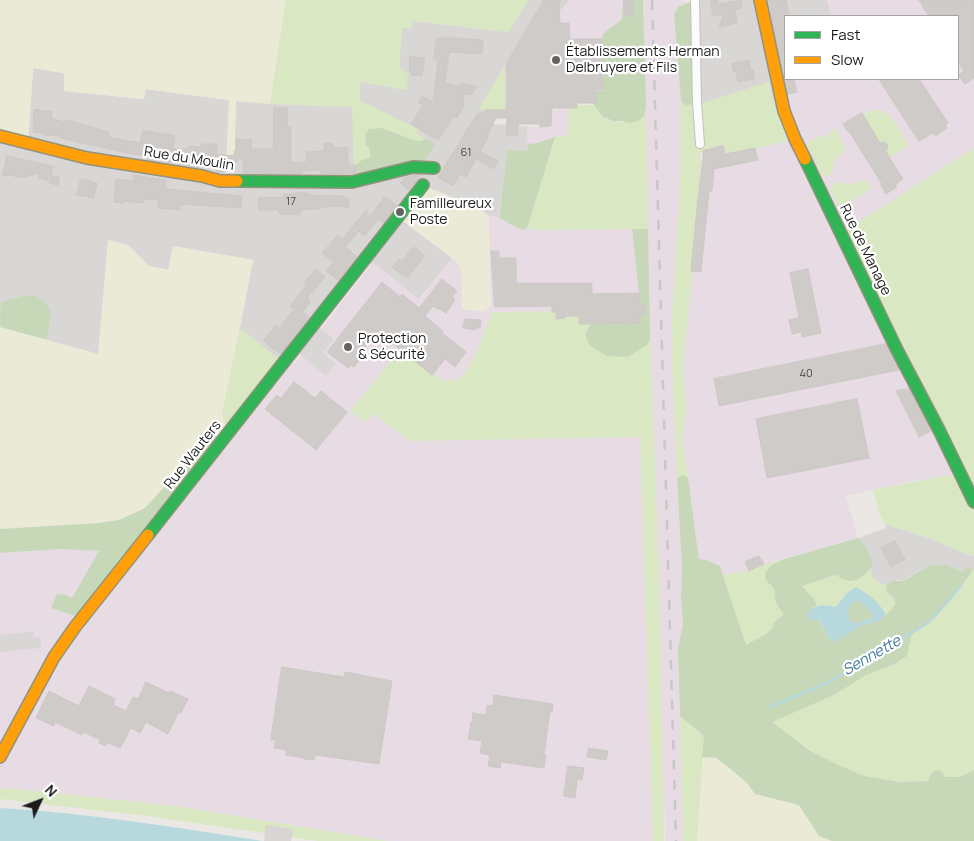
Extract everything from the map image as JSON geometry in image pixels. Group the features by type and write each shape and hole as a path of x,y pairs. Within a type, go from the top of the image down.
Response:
{"street":[{"name":"Rue de Manage","path":"760,0 784,111 796,142 897,350 974,502"},
{"path":"695,3 700,144"},
{"name":"Rue du Moulin","path":"0,136 87,158 202,176 220,181 352,182 422,166 434,168"},
{"name":"Rue Wauters","path":"0,755 45,672 80,620 423,185"}],"shaded area":[{"path":"528,0 570,0 558,14 537,27 528,26 480,108 493,117 493,124 527,126 527,151 507,150 498,223 481,210 445,194 398,217 452,258 417,302 365,259 295,350 222,414 253,260 173,246 169,270 149,266 128,245 98,354 0,327 0,136 28,143 33,68 64,73 64,91 144,99 146,89 229,100 226,173 234,173 236,101 352,107 410,162 424,161 416,133 417,129 359,100 360,82 406,90 399,67 402,28 412,21 508,32"},
{"path":"570,0 623,0 622,19 607,29 601,41 567,41 559,24 558,14"},
{"path":"643,0 684,0 685,3 678,7 674,15 681,101 680,184 672,320 672,369 682,566 681,599 683,624 678,649 683,841 665,841 664,782 664,841 387,841 175,806 0,789 0,553 62,549 99,551 287,359 294,364 373,262 420,300 452,258 402,220 481,213 499,218 519,229 525,230 528,226 531,230 648,229"},
{"path":"695,0 827,0 832,15 784,15 784,80 788,80 788,95 784,111 699,129"},
{"path":"827,0 974,0 974,148 841,234 959,473 846,496 858,538 761,565 747,571 723,575 720,566 699,559 682,440 686,408 683,368 700,190 701,161 794,139 781,97 788,95 784,80 959,80 959,15 832,15"},
{"path":"551,109 570,109 567,135 528,144 527,126 549,127"},
{"path":"315,324 334,339 323,353 336,364 326,376 295,350"},
{"path":"885,524 929,538 974,556 974,569 966,568 962,572 951,566 918,571 904,580 896,580 886,586 873,578 870,569 872,564 858,538 886,528"},
{"path":"34,631 34,638 41,638 41,648 0,652 0,635"}],"green space":[{"path":"0,0 286,0 270,104 236,101 234,173 226,173 229,100 146,89 144,99 64,91 64,73 33,68 28,144 0,136"},
{"path":"286,0 528,0 509,32 413,21 411,29 402,28 399,67 408,74 407,90 360,82 359,100 418,129 416,133 426,139 416,141 382,128 370,149 370,158 354,170 352,107 270,104"},
{"path":"623,0 643,0 646,106 644,116 638,121 629,123 613,121 603,117 594,105 593,91 603,91 601,41 606,31 622,19"},
{"path":"689,2 696,7 697,99 690,105 686,105 681,101 674,15 678,7"},
{"path":"505,66 505,110 489,114 479,108"},
{"path":"769,82 787,141 718,158 716,149 700,152 700,190 683,368 686,408 682,440 688,478 683,475 677,478 672,369 672,320 680,184 681,101 687,105 697,99 702,103"},
{"path":"570,105 594,105 606,119 629,123 644,116 646,106 648,229 531,230 528,226 555,137 567,135"},
{"path":"872,110 888,114 909,145 886,160 881,146 860,117"},
{"path":"382,128 416,141 426,139 435,144 424,161 410,162 354,175 358,163 371,156 370,149 366,145 365,135 369,129"},
{"path":"830,130 837,131 845,147 835,161 833,173 826,177 823,176 806,144 821,135 823,138 831,133"},
{"path":"555,137 528,226 525,230 519,229 499,218 507,150 527,151 528,144"},
{"path":"974,148 974,487 969,493 974,502 974,556 929,538 885,524 880,516 873,490 959,473 840,234"},
{"path":"864,180 872,188 839,208 830,190 831,186 838,182 851,184"},
{"path":"423,185 473,206 489,216 491,306 484,311 465,310 462,307 462,278 457,262 398,217"},
{"path":"632,229 648,229 650,340 647,345 627,357 607,356 590,346 586,332 592,323 640,322"},
{"path":"108,240 128,245 149,266 168,270 173,246 253,260 222,414 228,435 224,440 212,436 146,508 119,520 0,529 0,327 98,354"},
{"path":"22,296 36,296 44,301 51,312 48,336 45,339 0,327 1,302"},
{"path":"579,311 627,357 646,345 650,340 659,591 664,841 653,841 640,437 410,441 373,413 365,423 350,411 401,348 446,382 449,379 453,381 464,375 477,351 492,312"},
{"path":"240,328 284,363 228,435 222,414"},
{"path":"212,435 224,440 77,615 51,608 57,594 67,595 72,598 99,551 62,549 0,553 0,529 99,523 119,520 145,508"},
{"path":"683,475 688,478 699,559 720,566 746,645 765,635 772,629 774,622 784,614 776,603 775,590 766,580 765,573 772,565 784,559 858,538 869,553 872,561 871,568 853,581 844,580 835,575 802,586 814,599 817,606 811,608 832,643 863,625 878,621 886,615 895,605 892,596 887,593 886,586 891,582 901,581 918,571 938,565 949,566 962,572 966,568 973,570 938,613 926,625 912,633 907,656 895,664 866,675 834,695 772,722 809,750 864,776 899,782 928,781 935,770 942,772 945,777 960,777 974,770 974,841 832,841 819,836 799,805 755,794 747,783 716,758 702,757 704,736 680,716 678,649 683,624 677,478"},
{"path":"784,559 772,565 766,580 775,590 784,614 774,622 772,629 765,635 746,646 723,575 747,571"},
{"path":"870,569 873,578 886,586 887,593 892,596 895,602 895,605 886,615 884,609 861,589 847,593 836,607 817,606 814,599 801,586 835,575 847,581 864,575"},
{"path":"974,569 974,770 960,777 945,777 942,772 932,773 929,781 896,781 872,778 827,760 771,722 834,695 866,675 895,664 907,656 912,633 925,625"},
{"path":"855,601 860,601 873,615 872,618 852,623 848,611"},
{"path":"680,716 704,736 697,841 683,841"},
{"path":"702,757 716,758 747,783 755,795 799,805 819,836 832,841 697,841"},
{"path":"0,789 175,806 387,841 318,841 148,816 0,799"}],"water":[{"path":"856,587 860,589 878,603 886,615 878,621 863,625 832,643 818,619 811,620 806,617 811,608 823,605 836,607 847,593","holes":["855,601 860,601 873,615 872,618 852,623 848,614 850,606"]},
{"path":"0,808 99,817 262,841 0,841"}],"pier":[{"path":"266,825 293,829 291,841 264,841"}],"building":[{"name":"Établissements Herman Delbruyere et Fils","path":"544,0 561,0 559,4 560,23 569,23 570,39 602,39 603,90 596,90 596,103 577,103 577,108 552,108 551,126 540,127 540,124 518,124 518,135 506,135 507,118 496,118 480,151 498,161 494,169 476,159 466,177 460,174 453,186 438,177 477,114 485,110 506,110 506,64"},
{"path":"624,0 633,0 633,16 625,16"},
{"path":"711,0 718,0 718,4 741,0 742,8 735,10 737,23 719,27 724,14 713,16"},
{"path":"768,0 786,0 789,14 784,15 784,75"},
{"path":"919,0 974,0 974,78 965,84 959,76 964,71 959,64 959,15 928,15"},
{"path":"437,38 483,40 482,54 449,52 445,83 459,86 460,83 477,86 471,95 463,94 464,106 457,118 454,116 438,140 411,124 423,105 418,102 422,96 433,102 438,60 434,60"},
{"path":"410,56 425,58 422,76 411,75"},
{"path":"749,60 755,79 738,82 732,64"},
{"path":"785,80 794,80 797,92 788,94"},
{"path":"880,80 920,80 948,123 945,125 947,128 936,136 933,133 919,141"},
{"path":"274,107 288,108 287,127 291,127 291,162 307,162 306,152 324,151 324,143 333,143 333,147 348,148 348,165 356,165 356,173 320,174 320,170 302,171 302,174 243,174 243,159 237,159 237,162 223,161 223,173 219,173 216,172 216,166 201,165 201,168 146,160 147,156 60,138 61,136 43,135 43,133 33,132 34,109 52,112 52,119 65,122 65,120 109,132 108,137 140,143 143,130 175,136 173,149 189,149 189,146 201,147 201,144 217,144 217,154 234,156 236,139 252,140 251,149 273,149"},
{"path":"862,113 880,143 884,142 887,144 886,152 903,179 895,185 897,187 886,194 882,184 843,124"},
{"path":"723,146 725,154 755,148 758,160 714,169 712,191 709,191 701,272 691,271 703,151"},
{"path":"7,156 55,167 51,176 59,177 58,185 38,178 39,173 23,178 9,175 3,176"},
{"path":"422,174 409,190 400,183 404,178"},
{"path":"134,175 166,180 165,189 242,196 241,208 180,204 180,210 158,208 158,200 144,199 144,203 114,202 116,179 133,181"},
{"path":"81,179 97,183 94,198 77,195"},
{"path":"283,194 343,196 349,200 349,207 330,206 320,207 320,209 300,210 300,215 279,214 279,210 258,210 258,198 283,197"},
{"path":"385,197 397,206 384,223 378,219 365,236 359,231 345,247 357,257 338,280 326,271 334,262 322,253 338,235 343,239 367,209 367,213 370,216"},
{"path":"414,247 425,256 407,278 392,267 399,259 402,261"},
{"path":"491,251 499,251 499,258 516,258 516,283 592,283 592,294 640,293 640,304 645,305 645,314 640,314 640,323 579,324 579,316 565,316 565,318 556,319 556,312 552,312 552,306 495,307"},
{"path":"316,269 325,277 307,298 310,302 303,312 309,317 281,354 263,341 276,325 279,328 294,309 290,306 306,286 304,284"},
{"path":"808,269 821,333 802,337 801,332 792,334 789,320 799,318 790,273"},
{"path":"442,279 457,291 452,297 455,300 446,313 433,306 425,316 443,331 442,333 466,352 455,367 445,359 432,375 377,331 361,352 364,354 354,367 351,365 348,368 327,352 382,282 400,297 402,294 419,308"},
{"path":"465,319 481,320 480,328 475,330 463,328"},
{"path":"886,344 899,370 719,406 714,379"},
{"path":"294,382 315,398 321,391 347,412 316,450 265,409 277,395 281,398"},
{"path":"909,389 931,431 919,437 896,391"},
{"path":"857,399 869,458 767,478 756,419"},
{"path":"895,541 905,559 891,567 881,548"},
{"path":"759,556 764,564 749,571 745,562"},
{"path":"282,667 344,677 345,672 392,681 379,764 315,755 314,760 304,759 286,755 286,750 274,748 276,740 271,740"},
{"path":"146,682 169,693 170,691 188,699 168,734 146,722 140,733 131,728 120,748 109,743 106,746 99,743 100,740 84,732 82,735 55,722 54,726 36,718 49,691 79,706 89,686 115,699 113,705 126,711 133,697 138,699"},
{"path":"494,695 553,704 552,712 550,711 544,768 501,762 500,768 488,766 490,755 480,753 482,741 468,739 471,722 473,722 472,712 486,715 487,705 493,706"},
{"path":"589,748 608,751 606,760 587,757"},
{"path":"568,766 584,768 582,780 577,779 575,798 564,796"}],"waterway":[{"name":"Sennette","path":"770,707 829,682 925,625 961,586"}],"railway":[{"path":"652,0 676,841"}],"traffic: fast":[{"path":"805,159 897,350 974,502"},
{"path":"237,181 352,182 413,167 434,168"},
{"path":"148,535 423,185"}],"traffic: slow":[{"path":"760,0 784,111 805,159"},
{"path":"0,136 87,158 202,176 220,181 237,181"},
{"path":"0,757 54,657 75,627 148,535"}],"place":[{"name":"Établissements Herman Delbruyere et Fils","path":"556,60"},
{"name":"Familleureux Poste","path":"400,212"},
{"name":"Protection & Sécurité","path":"348,347"}]}
